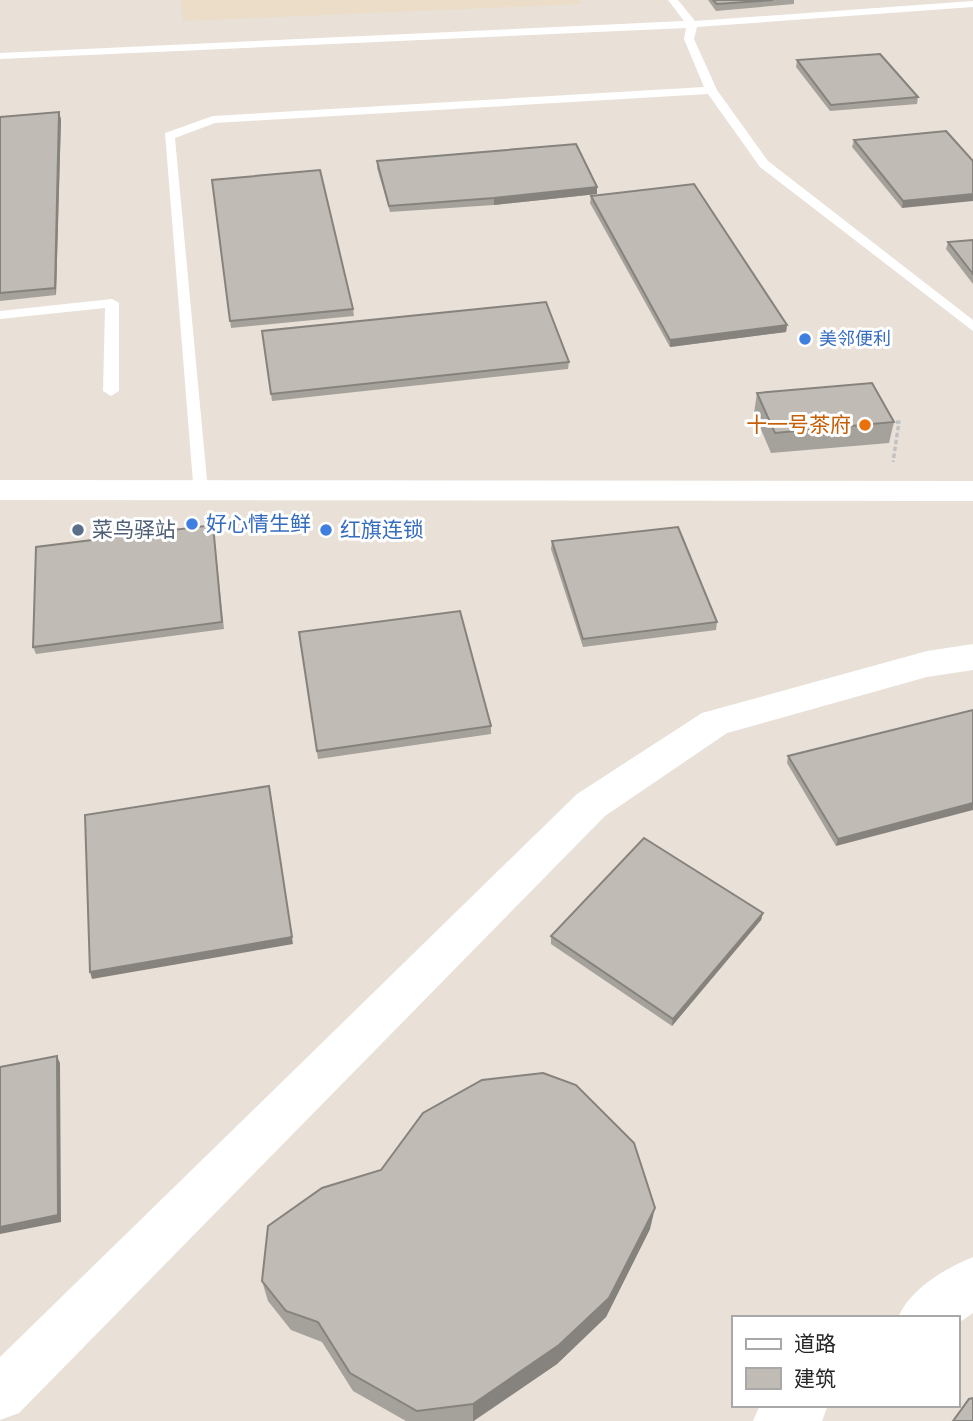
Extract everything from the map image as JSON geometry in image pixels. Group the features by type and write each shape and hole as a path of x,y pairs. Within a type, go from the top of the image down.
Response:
{"street":[{"path":"0,490 973,491"},
{"path":"0,1394 591,806 715,723 927,664 973,657"},
{"path":"926,1316 973,1282"},
{"path":"780,1421 799,1407"}],"lane":[{"path":"673,0 692,24 689,39 711,90 764,164 973,327"},
{"path":"0,56 653,23 692,24 973,4"},
{"path":"200,491 169,136 213,120 711,90"},
{"path":"0,315 112,303 111,391"}],"path":[{"path":"878,424 899,422 890,491"}],"shaded area":[{"path":"181,0 579,0 582,4 183,21"}],"building":[{"path":"713,0 773,0 717,4"},
{"path":"880,54 918,97 831,105 797,60"},
{"path":"59,112 55,288 0,293 0,117"},
{"path":"946,131 973,161 973,194 903,201 854,140"},
{"path":"576,144 597,187 389,206 377,161"},
{"path":"320,170 353,309 230,321 212,180"},
{"path":"694,184 787,325 670,340 591,196"},
{"path":"973,240 973,274 948,242"},
{"path":"546,302 569,362 271,394 262,331"},
{"path":"872,383 894,422 775,433 757,393"},
{"path":"213,525 222,622 33,647 36,547"},
{"path":"678,527 717,622 583,639 552,541"},
{"path":"460,611 491,726 317,751 299,632"},
{"path":"973,710 973,803 838,839 788,756"},
{"path":"269,786 292,937 90,972 85,815"},
{"path":"644,838 763,913 673,1019 551,936"},
{"path":"57,1056 58,1215 0,1227 0,1067"},
{"path":"543,1073 576,1085 634,1143 655,1208 609,1298 559,1345 473,1404 417,1411 350,1373 318,1322 286,1311 262,1281 268,1226 322,1188 381,1170 423,1113 482,1080"},
{"path":"973,1398 973,1421 953,1421 969,1399"}],"place":[{"name":"美邻便利","path":"805,339"},
{"name":"十一号茶府","path":"865,425"},
{"name":"好心情生鲜","path":"192,524"},
{"name":"菜鸟驿站","path":"78,530"},
{"name":"红旗连锁","path":"326,530"}]}
